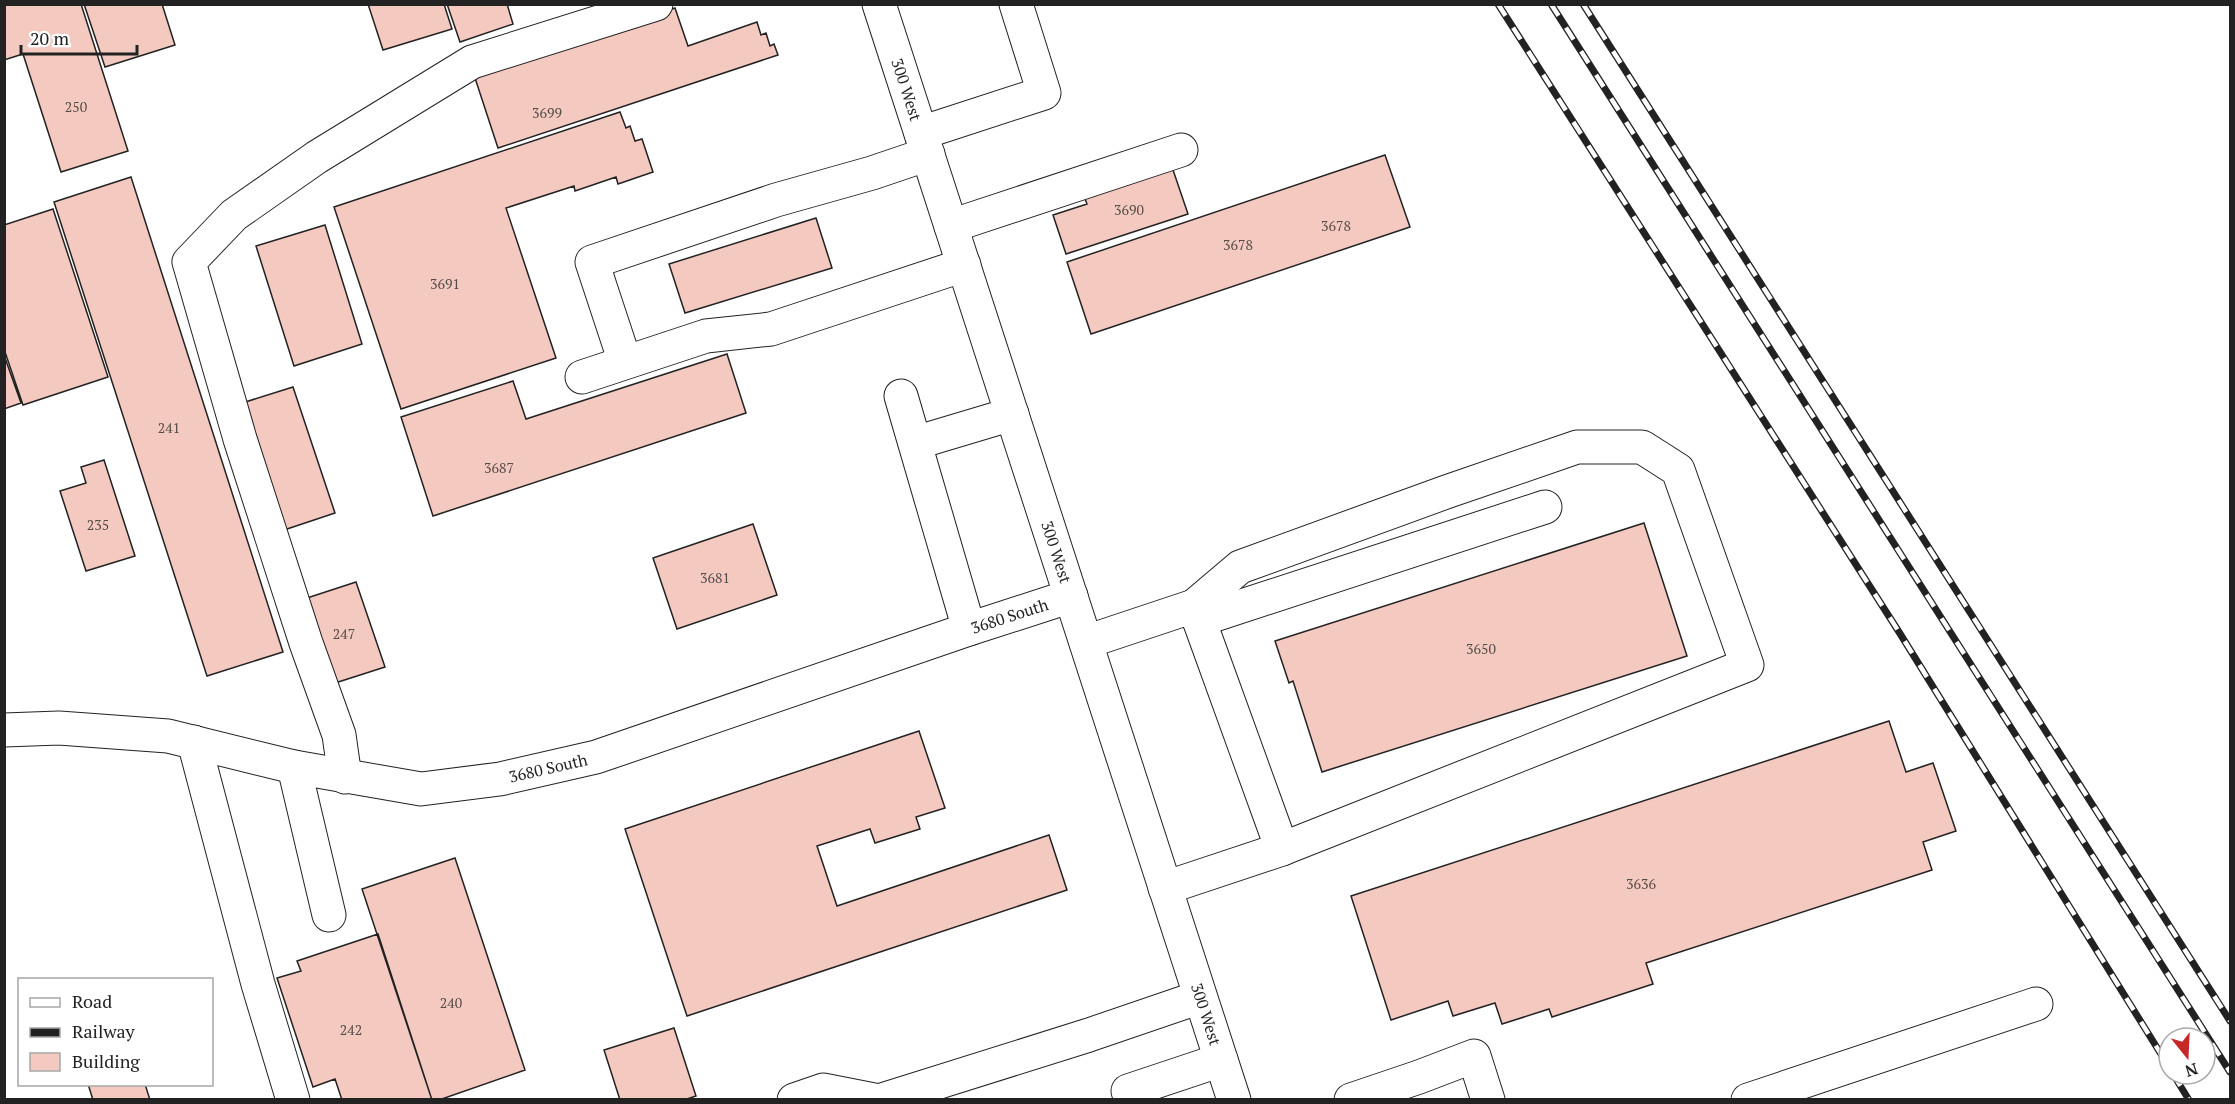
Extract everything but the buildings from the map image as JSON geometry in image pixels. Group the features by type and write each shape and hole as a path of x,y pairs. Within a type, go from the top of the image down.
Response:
{"street":[{"path":"345,777 339,735 306,643 240,439 189,262 234,215 317,157 472,62 656,4"},
{"name":"300 West","path":"879,4 1234,1100"},
{"path":"625,362 592,262 776,200 872,173 924,144 1044,93 1016,4"},
{"path":"951,226 1180,150"},
{"path":"582,377 706,336 771,329 964,265"},
{"path":"901,396 969,629"},
{"path":"915,443 1012,414"},
{"path":"1165,888 1282,849 1747,665 1678,470 1642,447 1577,447 1240,567 1196,613"},
{"path":"1086,642 1196,613 1545,507"},
{"name":"3680 South","path":"4,730 59,728 168,736 294,767 421,789 500,779 596,757 1071,596"},
{"path":"1196,613 1282,849"},
{"path":"194,742 258,984 293,1100"},
{"path":"294,767 329,915"},
{"path":"882,1100 1089,1035 1200,997"},
{"path":"1748,1100 2036,1004"},
{"path":"1352,1100 1474,1056 1488,1100"},
{"path":"1131,1100 1128,1091 1221,1060"},
{"path":"794,1100 823,1090 874,1100"}],"railway":[{"path":"1498,4 1899,632 2157,1048"},
{"path":"1551,4 2230,1072"},
{"path":"1583,4 2230,1021"},
{"path":"2180,1086 2189,1100"}]}
